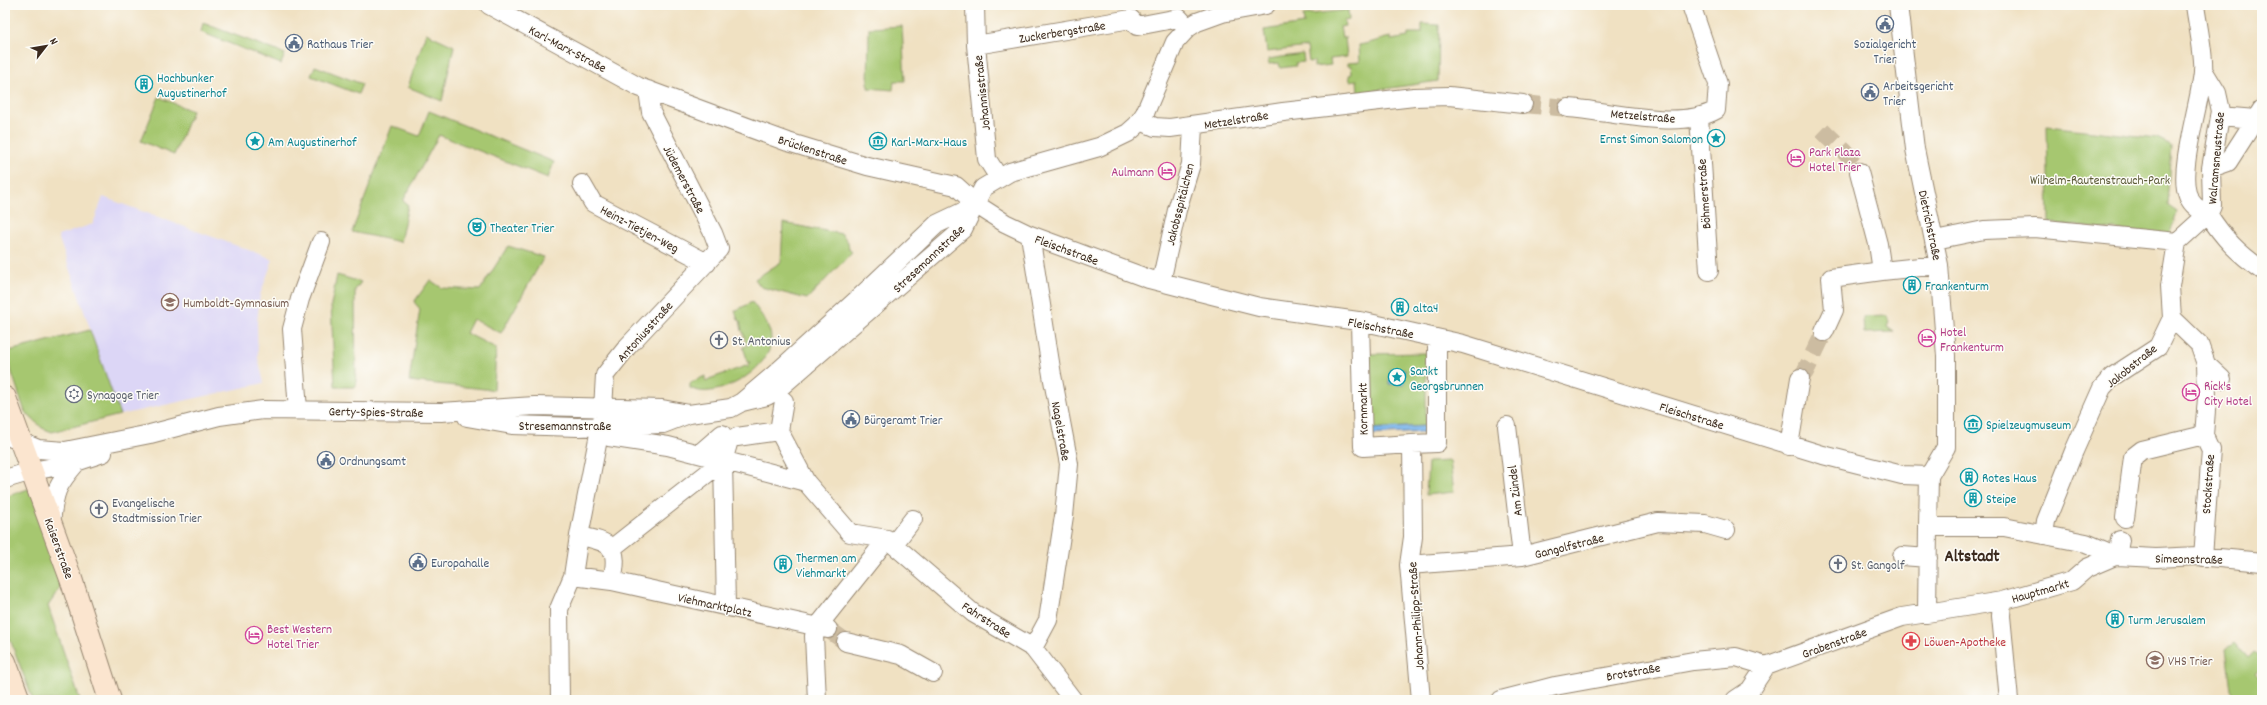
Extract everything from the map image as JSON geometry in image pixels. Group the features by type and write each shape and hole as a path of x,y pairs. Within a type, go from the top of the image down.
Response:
{"main road":[{"name":"Kaiserstraße","path":"5,398 13,438 32,471 110,700"},
{"path":"5,662 19,700"}],"street":[{"name":"Karl-Marx-Straße","path":"489,5 596,64 648,90"},
{"name":"Johannisstraße","path":"975,5 976,45 987,159 999,178"},
{"path":"977,204 983,188 1010,172 1111,142 1128,133 1141,121 1175,42 1188,28 1207,18 1222,13 1266,5"},
{"name":"Metzelstraße","path":"1568,108 1637,117 1699,118 1716,110 1718,84 1691,5"},
{"name":"Dietrichstraße","path":"1898,5 1915,149 1939,265 1946,356 1946,446 1929,476"},
{"name":"Walramsneustraße","path":"2195,5 2203,70 2186,165 2186,185 2187,194 2192,204 2199,210 2208,214 2212,205 2211,168 2220,116 2217,93 2203,70"},
{"name":"Zuckerbergstraße","path":"976,45 1131,19 1137,26 1179,18 1188,28"},
{"name":"Brückenstraße","path":"648,90 795,144 867,166 956,186 977,204"},
{"name":"Jüdemerstraße","path":"648,90 651,112 713,232 719,249 707,263"},
{"name":"Metzelstraße","path":"1141,121 1162,128 1193,126 1283,112 1420,96 1448,96 1523,104"},
{"path":"2220,116 2258,114"},
{"path":"2211,168 2228,162 2258,114"},
{"name":"Böhmerstraße","path":"1699,118 1708,271"},
{"name":"Jakobsspitälchen","path":"1161,282 1177,210 1191,164 1193,126"},
{"path":"1859,172 1878,244 1876,272"},
{"name":"Heinz-Tietjen-Weg","path":"582,184 593,203 707,263"},
{"name":"Fleischstraße","path":"977,204 1006,223 1030,235 1161,282 1259,307 1360,321 1482,349 1789,446 1902,475 1929,476"},
{"name":"Stresemannstraße","path":"441,412 512,425 606,432 663,424 689,414 720,411 742,402 860,297 937,224 977,204"},
{"path":"1935,240 1984,230 2035,228 2177,242 2208,214 2222,236 2243,256 2262,270"},
{"name":"Nagelstraße","path":"1030,235 1052,375 1069,464 1064,516 1048,620 1033,648"},
{"path":"298,410 292,328 300,299 321,242"},
{"name":"Jakobstraße","path":"2045,528 2074,451 2102,388 2112,377 2158,347 2172,318 2170,286 2177,242"},
{"name":"Antoniusstraße","path":"604,408 605,375 628,346 707,263"},
{"path":"1824,332 1834,310 1830,278 1939,265"},
{"path":"2172,318 2199,344 2206,364 2222,379"},
{"name":"Kornmarkt","path":"1360,321 1363,447 1437,443 1438,338"},
{"name":"Stockstraße","path":"2203,557 2211,450 2204,435 2207,398 2206,364"},
{"path":"1789,446 1800,378"},
{"path":"784,401 782,406 780,431 806,482 850,533 884,541"},
{"name":"Gerty-Spies-Straße","path":"13,438 38,449 65,451 150,434 219,416 262,410 441,412 535,406 604,408"},
{"path":"604,408 606,432"},
{"name":"Stresemannstraße","path":"604,408 662,409 689,414"},
{"name":"Am Zündel","path":"1507,426 1522,556"},
{"path":"606,432 699,454 727,444 780,431"},
{"path":"560,700 558,609 573,576 579,536 598,439 606,432"},
{"name":"Gerty-Spies-Straße","path":"5,479 32,471 77,462 150,434"},
{"path":"2125,518 2133,457 2142,450 2204,435"},
{"path":"611,549 727,444"},
{"path":"726,606 727,444"},
{"path":"699,454 727,444 806,482"},
{"name":"Johann-Philipp-Straße","path":"1412,444 1413,532 1409,566 1421,700"},
{"name":"Gerty-Spies-Straße","path":"51,524 53,500 58,485 77,462"},
{"path":"1927,614 1929,476"},
{"path":"817,700 814,636 823,627 884,541 913,519"},
{"name":"Gangolfstraße","path":"1409,566 1522,556 1658,522 1705,524 1726,530"},
{"path":"1928,527 2045,528 2086,543 2117,551"},
{"path":"579,536 601,540 611,549 615,556 615,568 612,581"},
{"name":"Fahrstraße","path":"884,541 973,613 1033,648 1073,700"},
{"name":"Simeonstraße","path":"2117,551 2156,558 2203,557 2262,562"},
{"name":"Hauptmarkt","path":"1902,617 2001,608 2072,581 2087,568 2117,551"},
{"path":"1902,556 1928,558"},
{"name":"Viehmarktplatz","path":"573,576 612,581 823,627"},
{"path":"2001,608 2009,700"},
{"name":"Grabenstraße","path":"1766,666 1902,617"},
{"path":"846,642 901,655 933,673"},
{"name":"Brotstraße","path":"1501,700 1555,686 1693,661 1736,657 1766,666"},
{"path":"1735,700 1750,690 1766,666"}],"shaded area":[{"name":"Humboldt-Gymnasium","path":"103,197 273,259 260,295 257,323 258,358 264,383 120,415 58,236 93,224"}],"green space":[{"path":"1348,10 1349,20 1344,21 1345,26 1340,27 1342,37 1345,37 1347,57 1330,59 1331,65 1314,67 1314,61 1309,62 1307,47 1267,52 1264,30 1304,24 1303,15"},
{"path":"203,23 285,54 281,64 201,32"},
{"path":"1422,24 1439,25 1438,81 1358,93 1357,80 1350,81 1349,75 1352,74 1351,66 1348,66 1348,63 1360,62 1359,45 1391,37 1391,40 1408,37 1408,33 1422,33"},
{"path":"902,26 905,81 894,81 893,90 868,88 869,28"},
{"path":"426,33 454,46 442,101 408,87"},
{"path":"1303,54 1304,62 1295,63 1296,66 1280,68 1279,63 1269,64 1268,59"},
{"path":"315,66 362,84 358,94 311,76"},
{"path":"159,97 192,111 174,155 141,141"},
{"path":"429,111 554,162 548,178 439,135 403,201 408,205 400,242 352,232 392,126 419,136"},
{"name":"Wilhelm-Rautenstrauch-Park","path":"2047,126 2157,138 2171,145 2167,205 2177,212 2169,236 2049,223"},
{"path":"783,223 842,234 848,242 849,249 852,252 807,299 761,287 755,279 781,262"},
{"path":"508,246 544,257 501,333 473,319 466,333 496,348 494,390 409,381 420,309 414,302 430,280 442,288 480,290"},
{"path":"337,275 361,282 355,290 356,387 335,387 331,305"},
{"path":"752,302 768,325 771,336 768,352 761,363 740,381 726,387 713,391 701,391 690,388 690,383 705,376 705,381 707,382 709,379 746,366 748,368 750,362 748,362 743,347 748,345 742,331 740,320 738,320 735,311"},
{"path":"1887,316 1889,322 1887,327 1894,332 1864,333 1863,317"},
{"path":"90,330 120,415 52,432 42,428 25,412 5,352"},
{"path":"1426,353 1426,426 1369,429 1366,354"},
{"path":"1450,461 1454,492 1426,495 1428,462"},
{"path":"34,487 63,584 48,606 80,700 33,700 5,626 5,497"},
{"path":"2234,643 2248,659 2255,652 2262,660 2262,668 2256,673 2262,679 2262,700 2230,700 2236,698 2231,690 2226,649"}],"water":[{"name":"Sankt Georgsbrunnen","path":"1390,369 1405,370 1404,385 1389,384"},
{"path":"1426,426 1426,432 1369,435 1369,429"}],"tunnel":[{"path":"1523,104 1568,108"},
{"path":"1822,130 1847,154 1859,172"},
{"path":"1800,378 1805,372 1824,332"},
{"path":"828,629 846,642"}],"place":[{"name":"Sozialgericht Trier","path":"1885,24"},
{"name":"Rathaus Trier","path":"294,43"},
{"name":"Hochbunker Augustinerhof","path":"144,84"},
{"name":"Arbeitsgericht Trier","path":"1870,92"},
{"name":"Ernst Simon Salomon","path":"1716,138"},
{"name":"Am Augustinerhof","path":"255,141"},
{"name":"Karl-Marx-Haus","path":"878,141"},
{"name":"Park Plaza Hotel Trier","path":"1796,158"},
{"name":"Aulmann","path":"1167,171"},
{"name":"Theater Trier","path":"477,227"},
{"name":"Frankenturm","path":"1912,285"},
{"name":"Humboldt-Gymnasium","path":"170,302"},
{"name":"alta4","path":"1400,307"},
{"name":"Hotel Frankenturm","path":"1927,338"},
{"name":"St. Antonius","path":"719,340"},
{"name":"Sankt Georgsbrunnen","path":"1397,377"},
{"name":"Rick's City Hotel","path":"2191,392"},
{"name":"Synagoge Trier","path":"74,394"},
{"name":"Bürgeramt Trier","path":"851,419"},
{"name":"Spielzeugmuseum","path":"1973,424"},
{"name":"Ordnungsamt","path":"326,460"},
{"name":"Rotes Haus","path":"1969,477"},
{"name":"Steipe","path":"1973,498"},
{"name":"Evangelische Stadtmission Trier","path":"99,509"},
{"name":"Europahalle","path":"418,562"},
{"name":"Thermen am Viehmarkt","path":"783,564"},
{"name":"St. Gangolf","path":"1838,564"},
{"name":"Turm Jerusalem","path":"2115,619"},
{"name":"Best Western Hotel Trier","path":"254,635"},
{"name":"Löwen-Apotheke","path":"1911,641"},
{"name":"VHS Trier","path":"2155,660"}],"district":[{"name":"Altstadt","path":"1972,555"}]}
